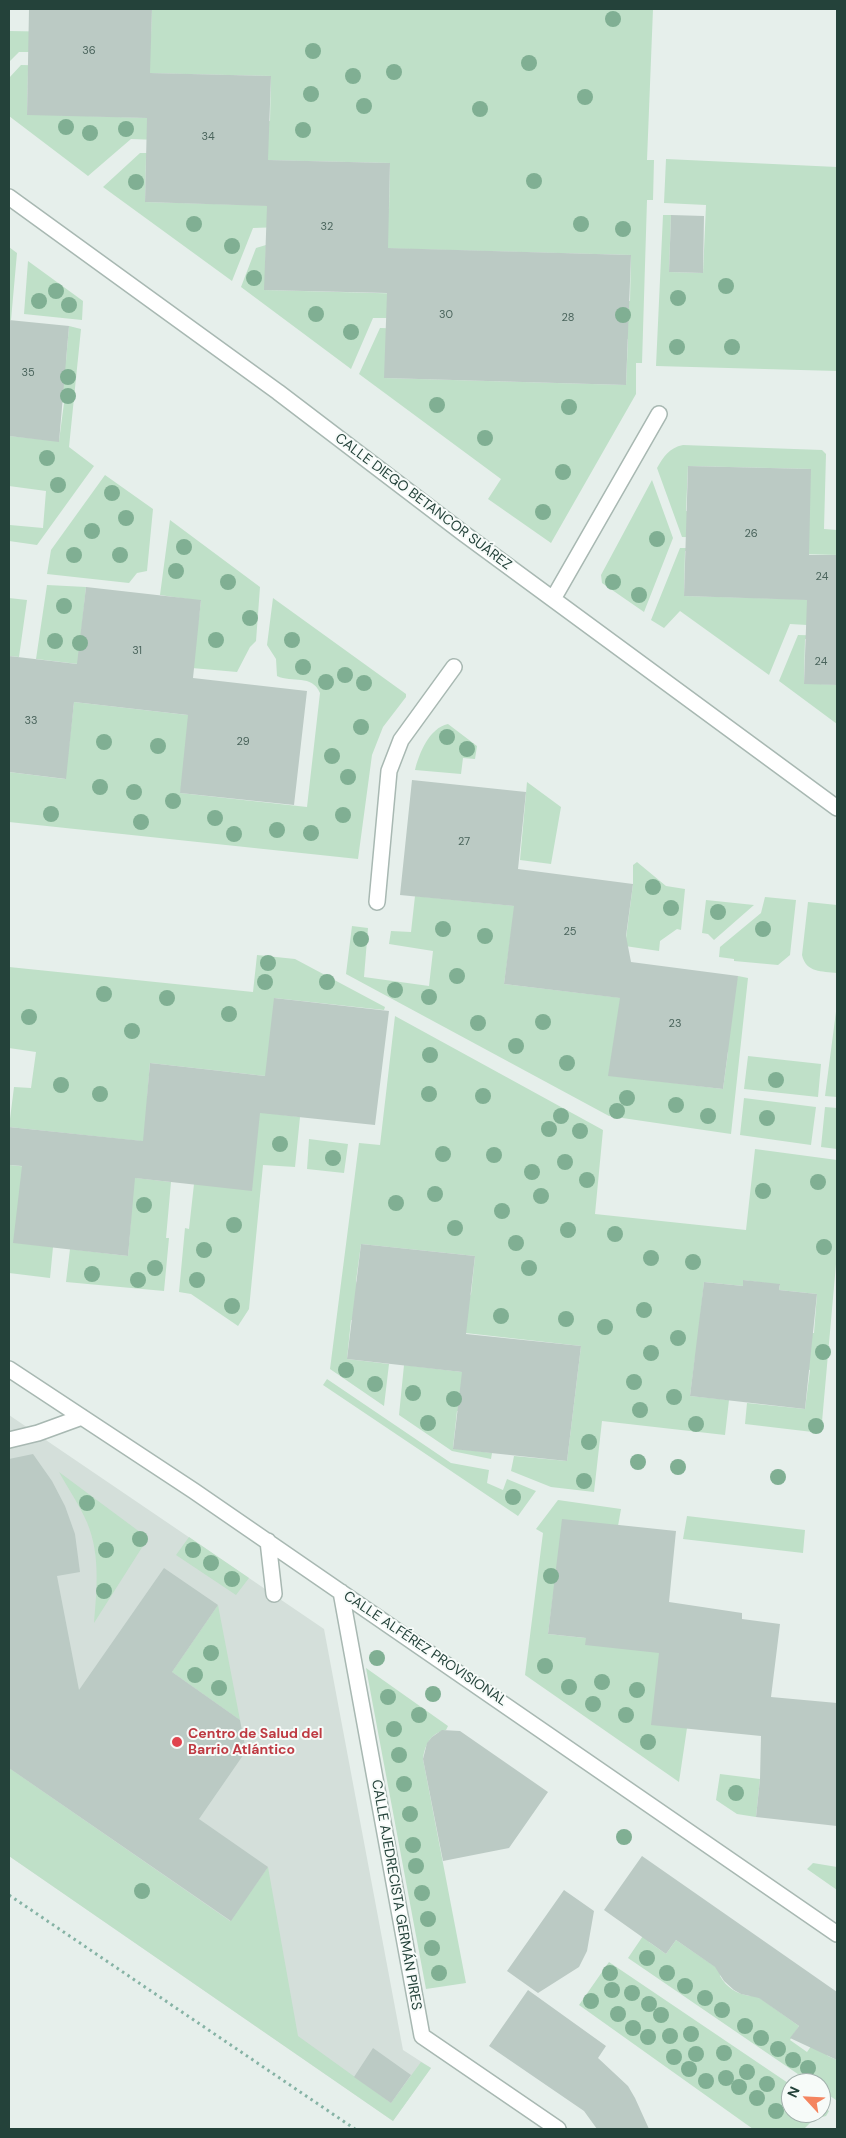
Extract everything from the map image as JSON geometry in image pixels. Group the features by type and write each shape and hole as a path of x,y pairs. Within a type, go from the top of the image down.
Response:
{"street":[{"name":"CALLE DIEGO BETANCOR SUÁREZ","path":"9,197 271,387 553,599 837,808"},
{"path":"553,599 659,414"},
{"path":"377,902 388,772 401,740 454,667"},
{"name":"CALLE ALFÉREZ PROVISIONAL","path":"9,1369 268,1541 837,1934"},
{"path":"9,1440 38,1433 82,1417"},
{"path":"268,1541 274,1594"},
{"name":"CALLE AJEDRECISTA GERMÁN PIRES","path":"341,1592 422,2036 558,2129"}],"path":[{"path":"9,1895 356,2129"}],"shaded area":[{"name":"Centro de Salud del Barrio Atlántico","path":"9,1415 324,1629 403,2050 431,2068 393,2121 9,1856"}],"green space":[{"path":"152,9 653,9 647,160 654,160 653,200 647,200 642,363 636,363 636,394 551,543 488,499 501,479 359,374 380,328 422,329 384,378 626,385 628,339 579,337 580,300 630,301 631,255 338,247 340,208 389,209 390,163 219,159 220,120 270,121 271,76 100,72 101,34 151,36"},
{"path":"9,31 66,32 65,52 19,52 9,62"},
{"path":"21,65 77,66 28,70 27,114 148,118 185,141 131,139 88,176 9,116 9,78"},
{"path":"140,153 197,153 146,158 145,202 284,206 282,227 253,228 232,281 103,187"},
{"path":"666,159 837,167 837,371 656,366 663,215 671,215 669,272 703,273 706,205 664,203"},
{"path":"266,245 265,290 412,294 410,318 373,318 351,369 241,287 256,248"},
{"path":"9,247 17,253 11,320 9,320"},
{"path":"28,261 83,301 82,320 24,314"},
{"path":"69,326 81,329 69,447 94,466 37,545 9,541 10,525 43,528 46,491 9,486 9,436 59,441 64,403 44,401 49,360 66,361"},
{"path":"683,445 822,450 826,454 824,529 837,530 837,555 766,553 811,469 688,466 686,511 724,513 723,538 682,537 657,468 667,453"},
{"path":"105,475 153,509 147,571 137,573 129,583 47,574 51,550"},
{"path":"652,480 673,538 644,612 602,583 601,575"},
{"path":"170,520 260,587 256,641 250,647 237,672 192,668 201,601 160,595"},
{"path":"680,548 737,548 737,553 685,551 684,596 825,600 824,626 790,624 769,675 680,611 664,628 651,620"},
{"path":"47,585 86,587 78,664 36,659"},
{"path":"9,598 27,600 19,657 9,656"},
{"path":"273,598 406,694 406,697 383,727 372,755 358,859 9,822 9,772 65,779 74,702 205,717 180,793 307,807 320,693 312,683 307,681 277,676 276,659 267,645"},
{"path":"798,635 837,636 837,640 805,639 804,683 837,685 837,724 779,681"},
{"path":"448,724 477,746 475,759 463,758 461,774 415,770 422,749 430,736 441,726"},
{"path":"527,782 561,807 551,864 520,860"},
{"path":"637,862 666,886 685,889 681,930 677,929 660,941 659,951 625,946 633,884 633,865"},
{"path":"415,896 515,906 504,984 639,1000 609,1075 723,1089 728,1052 711,1050 738,976 748,978 731,1134 609,1116 346,974 352,926 368,928 364,977 429,986 433,951 389,944 391,931 411,932"},
{"path":"765,897 796,900 790,955 778,965 734,961 734,959 719,957 720,947 761,913"},
{"path":"706,900 754,905 714,940 708,934 702,933"},
{"path":"808,902 837,905 837,973 815,970 804,961 802,955"},
{"path":"257,955 295,959 385,1007 384,1010 274,998 283,1078 150,1063 147,1100 164,1103 159,1143 9,1127 14,1087 31,1088 36,1052 9,1048 9,967 253,992"},
{"path":"837,1004 837,1097 825,1096"},
{"path":"395,1016 603,1130 595,1214 746,1230 755,1149 837,1160 837,1253 821,1433 745,1424 747,1403 805,1409 810,1370 792,1368 796,1332 814,1333 817,1294 779,1290 780,1285 743,1280 743,1286 704,1282 700,1320 713,1360 695,1358 690,1396 729,1400 725,1435 602,1421 594,1492 551,1487 511,1471 514,1456 567,1461 581,1346 448,1331 471,1294 475,1256 361,1244 356,1281 370,1322 351,1320 347,1359 389,1364 384,1406 330,1369 359,1143 380,1145"},
{"path":"748,1056 821,1064 818,1097 744,1089"},
{"path":"744,1098 816,1107 811,1145 740,1135"},
{"path":"825,1107 837,1108 837,1149 821,1147"},
{"path":"243,1110 300,1117 295,1167 263,1165 249,1309 238,1326 191,1294 179,1292 185,1228 189,1229 194,1184"},
{"path":"309,1139 348,1144 344,1173 307,1169"},
{"path":"9,1165 39,1168 53,1247 50,1278 9,1273"},
{"path":"119,1176 171,1182 166,1238 169,1238 164,1291 66,1282 70,1249 128,1256 131,1218 115,1216"},
{"path":"404,1365 479,1374 475,1412 457,1411 453,1448 492,1453 491,1459 452,1451 399,1415"},
{"path":"327,1379 451,1463 489,1470 487,1483 503,1490 507,1479 536,1491 518,1516 323,1385"},
{"path":"59,1472 148,1538 94,1623 96,1569 93,1542 84,1516"},
{"path":"558,1500 621,1509 618,1526 553,1596 548,1634 680,1648 687,1728 679,1782 525,1675 543,1533 536,1529"},
{"path":"687,1516 805,1530 803,1553 683,1539"},
{"path":"189,1537 249,1578 236,1595 176,1555"},
{"path":"218,1605 240,1720 172,1672"},
{"path":"366,1668 448,1726 446,1730 436,1734 430,1740 425,1749 423,1759 466,1983 426,1989"},
{"path":"9,1768 230,1921 268,1867 298,2036 391,2103 421,2062 431,2068 393,2121 9,1856"},
{"path":"720,1774 760,1779 756,1817 737,1814 716,1800"},
{"path":"813,1863 837,1867 837,1890 807,1869"},
{"path":"647,1930 649,1942 666,1954 676,1940 723,1972 720,1976 733,1990 750,1996 753,1993 799,2026 790,2040 807,2052 814,2042 828,2056 837,2060 836,2100 831,2097 831,2073 796,2073 628,1958"},
{"path":"609,1962 781,2078 781,2123 810,2123 804,2129 753,2129 579,2005"}],"building":[{"path":"29,9 152,9 150,73 271,76 268,160 390,163 388,248 631,255 626,385 384,378 387,293 264,290 267,206 145,202 147,118 27,115"},
{"path":"671,215 704,216 703,273 669,272"},
{"path":"9,320 69,326 59,442 9,436"},
{"path":"688,466 811,469 809,555 837,555 837,685 804,684 807,600 684,596"},
{"path":"86,587 201,600 193,678 307,691 294,805 180,793 188,715 74,702 66,779 9,772 9,656 77,664"},
{"path":"412,780 526,792 518,869 633,884 626,936 631,962 738,976 723,1089 608,1076 620,998 504,984 514,906 400,895"},
{"path":"274,998 389,1011 375,1125 260,1113 252,1191 135,1178 128,1256 13,1243 22,1166 9,1165 9,1127 143,1141 150,1063 265,1076"},
{"path":"361,1244 475,1256 466,1334 581,1346 567,1461 453,1449 462,1372 347,1359"},
{"path":"743,1280 780,1284 779,1290 817,1294 805,1409 690,1396 704,1282 743,1286"},
{"path":"33,1454 52,1481 65,1506 75,1534 80,1572 57,1576 79,1690 164,1568 218,1605 172,1672 240,1720 246,1751 199,1819 268,1867 231,1921 9,1768 9,1459"},
{"path":"562,1519 676,1531 669,1602 742,1613 742,1619 780,1624 771,1697 837,1703 837,1826 756,1817 760,1779 761,1736 651,1725 659,1653 585,1645 586,1638 548,1634"},
{"path":"442,1730 460,1731 548,1792 509,1848 443,1861 423,1759 427,1743"},
{"path":"642,1856 837,1992 837,2060 790,2038 799,2026 759,1998 741,1994 734,1990 724,1981 715,1967 676,1940 666,1954 604,1910"},
{"path":"564,1890 594,1911 587,1951 579,1967 538,1993 507,1971"},
{"path":"528,1990 606,2046 598,2058 628,2086 649,2129 597,2129 584,2111 489,2046"},
{"path":"373,2048 411,2075 391,2103 354,2077"}],"place":[{"name":"Centro de Salud del Barrio Atlántico","path":"177,1742"}]}
